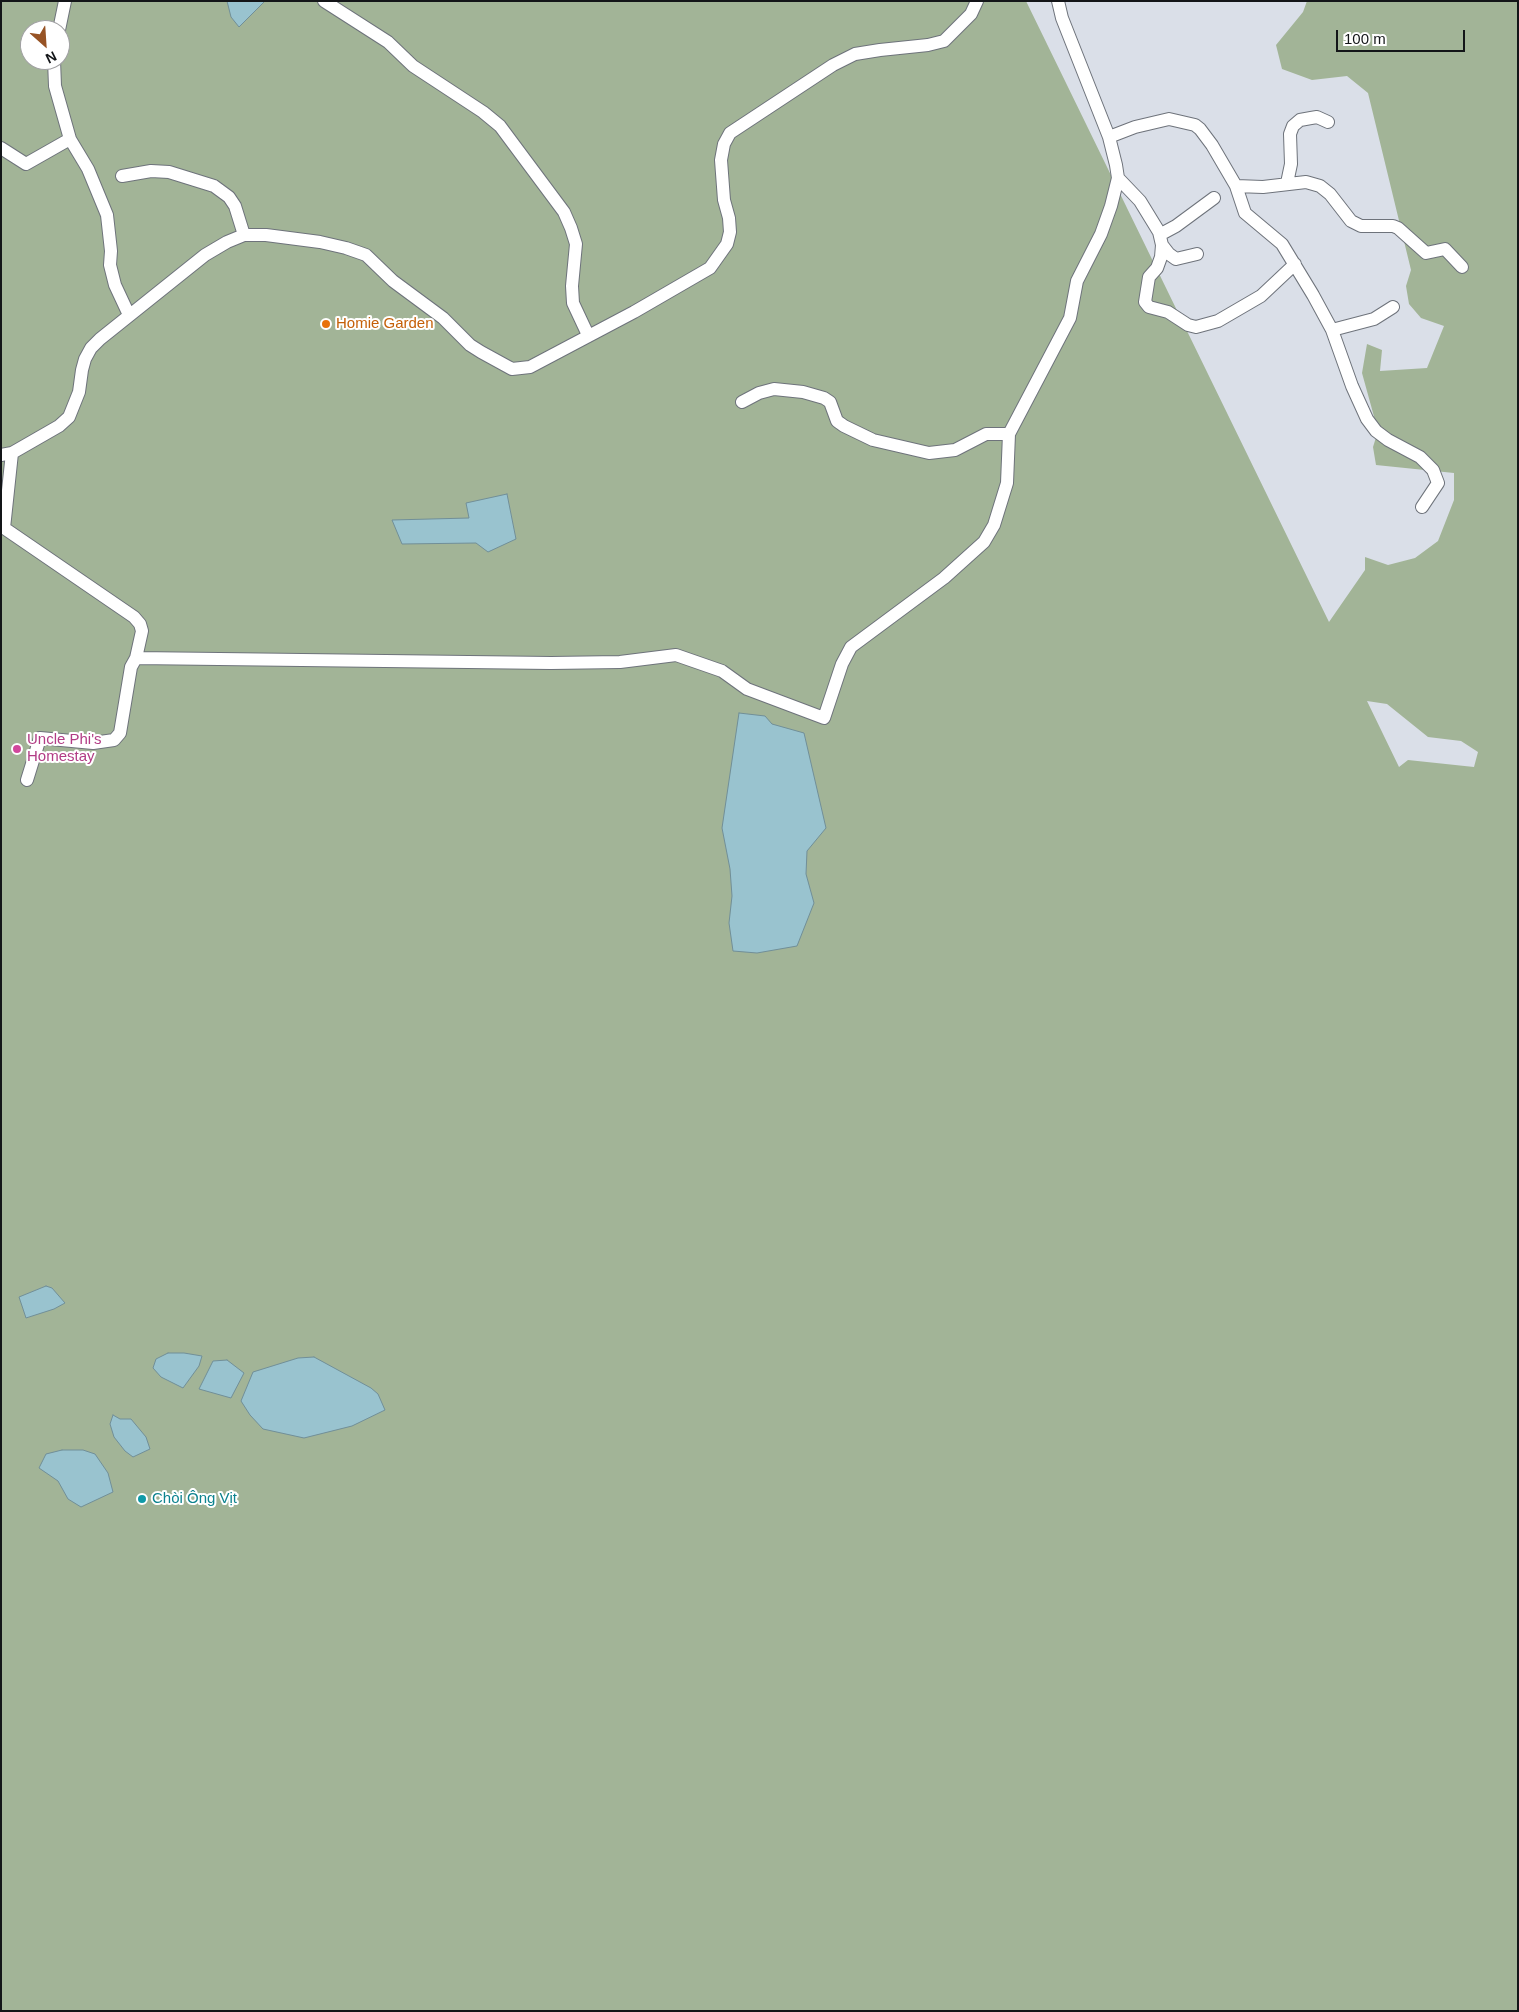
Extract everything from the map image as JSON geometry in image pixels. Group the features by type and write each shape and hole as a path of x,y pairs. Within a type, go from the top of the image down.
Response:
{"street":[{"path":"61,20 65,1"},
{"path":"324,1 388,42 413,66 483,112 506,134 564,212 571,228 576,244 572,286 573,303 588,335"},
{"path":"27,780 40,738 93,743 114,740 120,733 131,667 136,658 142,631 140,624 134,617 3,530 7,454 59,426 69,417 79,392 82,370 91,348 128,315 205,255 227,242 244,236 266,235 320,242 366,255 393,281 443,318 470,345 512,369 530,366 634,312 710,268 727,244 730,232 720,160 724,144 730,133 832,65 856,54 944,42 971,14 977,1"},
{"path":"136,658 551,663 620,662 676,655 722,671 747,689 824,718 842,664 851,647 944,578 984,542 994,525 1007,483 1009,434 1070,318 1077,281 1101,234 1118,178 1116,165 1109,137 1062,18 1058,1"},
{"path":"54,70 55,86 70,139 88,169 107,215 111,251 110,265 114,285 128,315"},
{"path":"1287,183 1290,164 1290,134 1293,126 1300,120 1317,117 1328,122"},
{"path":"1109,137 1136,127 1169,119 1195,125 1212,145 1236,186 1244,213 1282,244 1313,294 1332,330 1352,386 1367,419 1376,431 1388,440 1420,457 1433,470 1438,484 1422,507"},
{"path":"1,148 26,164 70,139"},
{"path":"122,176 151,171 169,172 214,186 229,197 235,206 244,236"},
{"path":"1118,178 1140,201 1159,232 1162,244 1161,257 1156,268 1149,276 1145,302 1150,307 1168,312 1188,325 1196,327 1218,322 1261,296 1295,264"},
{"path":"1236,186 1263,187 1306,182 1320,186 1330,194 1351,220 1361,226 1393,226 1398,228 1426,253 1445,249 1462,267"},
{"path":"1159,232 1163,234 1168,231 1214,198"},
{"path":"1162,244 1169,254 1176,259 1197,254"},
{"path":"1332,330 1374,320 1393,307"},
{"path":"742,402 759,393 774,389 803,392 824,398 830,402 837,422 844,426 873,440 929,453 955,450 966,442 986,434 1009,434"}],"green space":[{"path":"1,1 1026,1 1329,622 1365,570 1365,557 1388,565 1415,558 1438,541 1454,500 1454,473 1376,465 1373,447 1378,431 1362,373 1367,344 1382,350 1380,371 1427,368 1444,326 1421,318 1409,304 1406,286 1411,270 1368,93 1347,76 1312,80 1282,69 1276,45 1303,12 1307,1 1518,1 1518,2011 1,2011","holes":["1367,701 1387,704 1428,737 1461,741 1478,752 1474,767 1408,760 1399,767"]}],"water":[{"path":"227,1 265,1 239,27 231,17"},
{"path":"507,494 516,539 488,552 476,543 402,544 392,520 469,518 466,503"},
{"path":"739,713 765,716 772,724 804,733 826,828 807,851 806,874 814,903 797,946 757,953 733,951 729,923 732,896 730,869 722,828"},
{"path":"46,1286 52,1288 65,1303 54,1309 26,1318 19,1297"},
{"path":"168,1353 202,1356 199,1366 183,1388 161,1377 153,1368 156,1359"},
{"path":"314,1357 371,1388 378,1394 385,1410 352,1426 304,1438 263,1429 250,1415 241,1401 253,1372 298,1358"},
{"path":"227,1360 244,1373 231,1398 199,1389 213,1361"},
{"path":"113,1415 120,1419 131,1419 146,1437 150,1449 133,1457 125,1451 114,1437 110,1424"},
{"path":"62,1450 83,1450 95,1454 108,1473 113,1492 81,1507 68,1499 58,1481 39,1468 46,1454"}],"place":[{"name":"Homie Garden","path":"326,324"},
{"name":"Uncle Phi's Homestay","path":"17,749"},
{"name":"Chòi Ông Vịt","path":"142,1499"}]}
